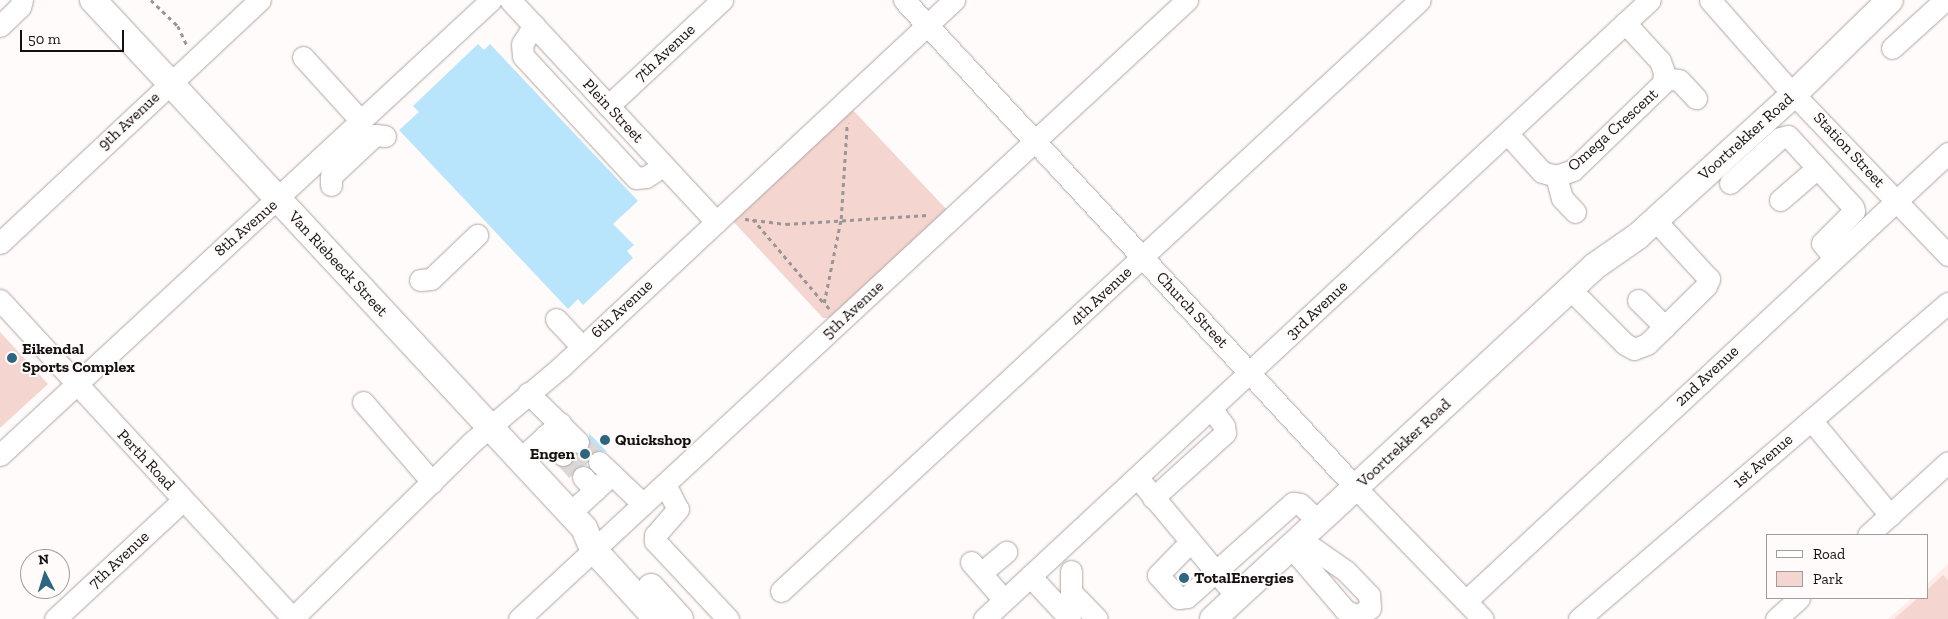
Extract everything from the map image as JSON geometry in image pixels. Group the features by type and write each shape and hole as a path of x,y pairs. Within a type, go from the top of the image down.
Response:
{"main road":[{"name":"Van Riebeeck Street","path":"93,0 488,428 520,459 588,532 680,619"},
{"name":"Voortrekker Road","path":"1213,619 1594,266 1655,220 1788,88 1870,0"},
{"name":"Voortrekker Road","path":"1594,266 1620,234 1890,0"},
{"name":"Van Riebeeck Street","path":"588,532 657,619"}],"street":[{"path":"0,26 20,7 22,0"},
{"name":"9th Avenue","path":"0,243 260,0"},
{"name":"8th Avenue","path":"0,455 264,208 278,200 348,148 361,122 491,0"},
{"name":"Plein Street","path":"510,0 716,222"},
{"name":"7th Avenue","path":"608,106 722,0"},
{"name":"Church Street","path":"904,0 1356,488 1467,600 1483,619"},
{"name":"6th Avenue","path":"292,619 488,428 582,347 954,0"},
{"name":"5th Avenue","path":"519,619 588,532 643,504 1187,0"},
{"name":"4th Avenue","path":"781,591 1420,0"},
{"name":"3rd Avenue","path":"984,619 1650,0"},
{"name":"Station Street","path":"1710,0 1788,88 1948,255"},
{"path":"1892,48 1946,0"},
{"name":"Omega Crescent","path":"1507,133 1542,172 1556,176 1573,170 1658,91 1664,78 1660,61 1625,23"},
{"path":"534,25 522,44 523,56 636,178 646,177 664,166"},
{"path":"303,57 361,122"},
{"name":"Omega Crescent","path":"1664,78 1679,80 1696,98"},
{"path":"332,185 330,178 348,148 375,135 385,136"},
{"path":"1730,183 1783,136 1788,136 1854,210 1822,243 1834,258"},
{"name":"2nd Avenue","path":"1467,600 1948,153"},
{"path":"1780,200 1816,168"},
{"name":"Omega Crescent","path":"1556,176 1562,198 1576,212"},
{"path":"1570,288 1629,347 1640,348 1665,327 1706,286 1709,279 1655,220"},
{"path":"420,280 431,279 477,235"},
{"name":"Perth Road","path":"0,300 292,619"},
{"path":"1638,300 1665,327"},
{"name":"1st Avenue","path":"1579,619 1948,303"},
{"path":"556,318 582,347"},
{"path":"528,393 552,430 571,448"},
{"path":"363,402 432,482"},
{"path":"1153,498 1225,433 1224,426 1212,408"},
{"path":"1811,420 1890,515"},
{"path":"520,459 552,430"},
{"path":"1869,534 1948,462"},
{"path":"588,532 589,484 606,468 643,504"},
{"path":"1136,477 1237,597"},
{"path":"665,484 678,509 655,535 655,541 728,619"},
{"name":"7th Avenue","path":"55,619 183,500"},
{"path":"1190,542 1159,572 1159,578 1176,597 1183,598 1293,503 1300,504 1319,522"},
{"path":"1004,600 976,567 1006,552"},
{"path":"1071,571 1071,592 1097,619"},
{"path":"1030,576 1070,619"},
{"path":"1776,619 1798,599"}],"path":[{"path":"152,0 178,26 187,49"},
{"path":"824,303 841,219 848,99"},
{"path":"716,222 752,218 786,224 941,214 949,220"},
{"path":"752,218 840,322"}],"shaded area":[{"path":"1948,564 1948,619 1888,619 1911,599 1928,599 1928,583"}],"green space":[{"path":"851,108 948,211 832,318 823,318 731,219"},
{"name":"Eikendal Sports Complex","path":"0,332 48,384 0,428"},
{"path":"1943,575 1948,580 1948,619 1894,619 1917,599 1928,599 1928,589"}],"building":[{"path":"478,44 484,50 490,44 638,201 613,224 634,245 627,251 633,258 583,305 578,299 568,309 399,130 419,112 413,106"},
{"path":"589,433 607,452 595,450 587,459 587,465 574,469 571,465 575,454 582,454 590,446"}],"tunnel":[{"path":"578,442 599,462"},
{"path":"563,455 583,477"}],"place":[{"name":"Eikendal Sports Complex","path":"12,358"},
{"name":"Quickshop","path":"605,440"},
{"name":"Engen","path":"585,454"},
{"name":"TotalEnergies","path":"1184,578"}]}
